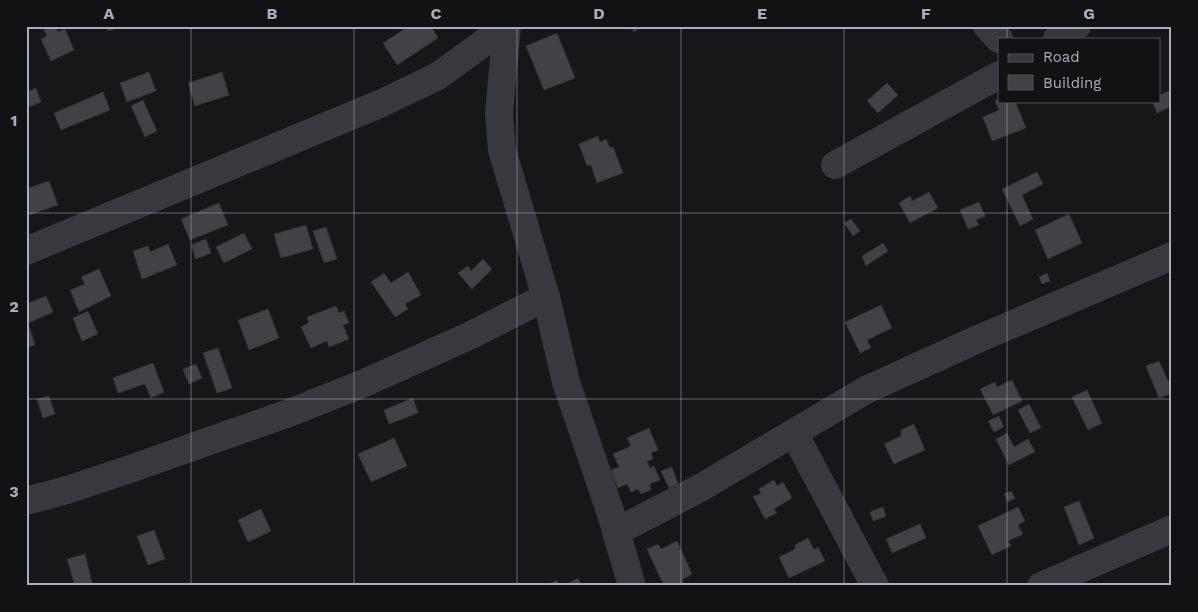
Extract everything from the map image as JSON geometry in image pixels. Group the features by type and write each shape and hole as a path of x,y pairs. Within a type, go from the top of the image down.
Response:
{"street":[{"path":"26,251 382,103 438,76 507,26"},
{"path":"507,26 499,113 502,150 546,297 566,382 632,586"},
{"path":"987,26 998,39"},
{"path":"1059,38 1077,26"},
{"path":"835,165 998,76"},
{"path":"616,532 702,487 866,390 978,339 1172,256"},
{"path":"26,501 67,490 130,469 335,395 468,336 546,297"},
{"path":"794,433 875,586"},
{"path":"1041,586 1172,529"}],"building":[{"path":"55,26 58,32 65,29 74,50 51,61 41,39 47,36 44,30"},
{"path":"107,26 125,26 108,31"},
{"path":"409,26 431,26 438,38 397,65 383,43"},
{"path":"630,26 642,26 634,32"},
{"path":"557,33 575,78 544,90 526,46"},
{"path":"149,72 156,91 127,102 120,83"},
{"path":"222,72 229,95 195,106 188,83"},
{"path":"887,83 898,95 878,113 867,101"},
{"path":"36,88 41,102 26,108 26,92"},
{"path":"1172,90 1172,106 1157,113 1152,102 1160,102 1160,95"},
{"path":"103,92 110,110 61,130 54,113"},
{"path":"143,100 157,131 145,137 131,106"},
{"path":"998,100 998,102 1015,102 1026,128 992,141 983,117 999,110 995,101"},
{"path":"598,136 600,142 606,139 610,148 613,147 623,173 597,183 591,165 587,166 579,144"},
{"path":"1037,172 1043,184 1022,195 1033,219 1020,226 1002,189"},
{"path":"49,181 58,205 26,216 26,189"},
{"path":"929,192 938,208 910,223 899,203 910,196 912,201"},
{"path":"979,202 985,216 976,220 979,225 968,229 960,210"},
{"path":"219,203 228,225 190,240 181,219"},
{"path":"1069,214 1082,243 1048,259 1035,230"},
{"path":"851,219 860,231 853,236 844,223"},
{"path":"306,225 313,249 281,258 274,234"},
{"path":"326,227 337,259 324,263 313,231"},
{"path":"244,233 252,249 224,263 216,247"},
{"path":"206,239 211,253 196,259 191,245"},
{"path":"883,243 888,251 866,266 862,256"},
{"path":"168,244 177,265 142,279 133,251 148,246 150,252"},
{"path":"483,259 492,269 472,289 458,273 468,266 471,271"},
{"path":"99,269 111,296 79,312 70,290 85,284 81,277"},
{"path":"408,272 421,295 405,304 408,309 395,317 371,282 384,273 391,283"},
{"path":"1047,273 1050,281 1042,284 1039,277"},
{"path":"46,296 53,312 26,324 26,304"},
{"path":"881,305 892,328 867,340 871,348 860,353 845,322"},
{"path":"336,306 339,313 344,311 349,323 343,325 349,339 329,347 327,341 311,348 301,327 309,323 307,317"},
{"path":"268,309 279,338 249,350 238,320"},
{"path":"88,311 98,334 82,341 73,318"},
{"path":"29,326 35,345 26,348 26,327"},
{"path":"218,348 232,388 217,393 203,353"},
{"path":"1159,361 1168,381 1172,379 1172,393 1159,398 1146,366"},
{"path":"153,363 164,392 151,398 145,384 118,393 113,378"},
{"path":"196,364 202,378 189,384 183,369"},
{"path":"1012,380 1022,401 993,415 980,389 995,382 997,387"},
{"path":"1087,390 1102,423 1088,430 1072,397"},
{"path":"49,396 55,414 43,418 37,399"},
{"path":"413,398 418,413 389,424 384,410"},
{"path":"1029,404 1041,428 1030,433 1018,410"},
{"path":"999,416 1004,427 994,432 988,421"},
{"path":"914,424 925,450 894,464 884,444 901,436 901,430"},
{"path":"649,428 658,450 651,453 653,459 647,461 650,468 654,466 660,480 650,484 651,490 641,494 638,489 631,492 627,484 618,488 611,470 619,467 613,454 631,446 627,438"},
{"path":"1007,433 1014,447 1028,439 1035,452 1009,465 996,439"},
{"path":"394,438 407,466 371,482 358,454"},
{"path":"672,467 678,484 669,488 661,471"},
{"path":"774,480 777,486 783,482 792,498 774,509 777,513 765,519 753,496 761,494 759,489"},
{"path":"1011,491 1015,498 1008,502 1004,494"},
{"path":"1079,501 1094,538 1079,545 1064,507"},
{"path":"883,507 886,516 873,521 870,512"},
{"path":"1018,507 1025,521 1018,525 1023,534 1008,541 1011,546 992,555 978,526"},
{"path":"261,509 271,531 248,542 238,520"},
{"path":"920,524 926,538 892,553 886,539"},
{"path":"154,530 165,559 148,565 137,536"},
{"path":"808,538 814,550 818,547 825,561 789,578 779,557 795,549 795,545"},
{"path":"677,541 692,574 683,579 683,586 664,586 647,549 658,544 661,549"},
{"path":"85,554 93,586 75,586 67,559"},
{"path":"578,578 582,586 563,586"},
{"path":"557,580 560,586 546,586"}]}
